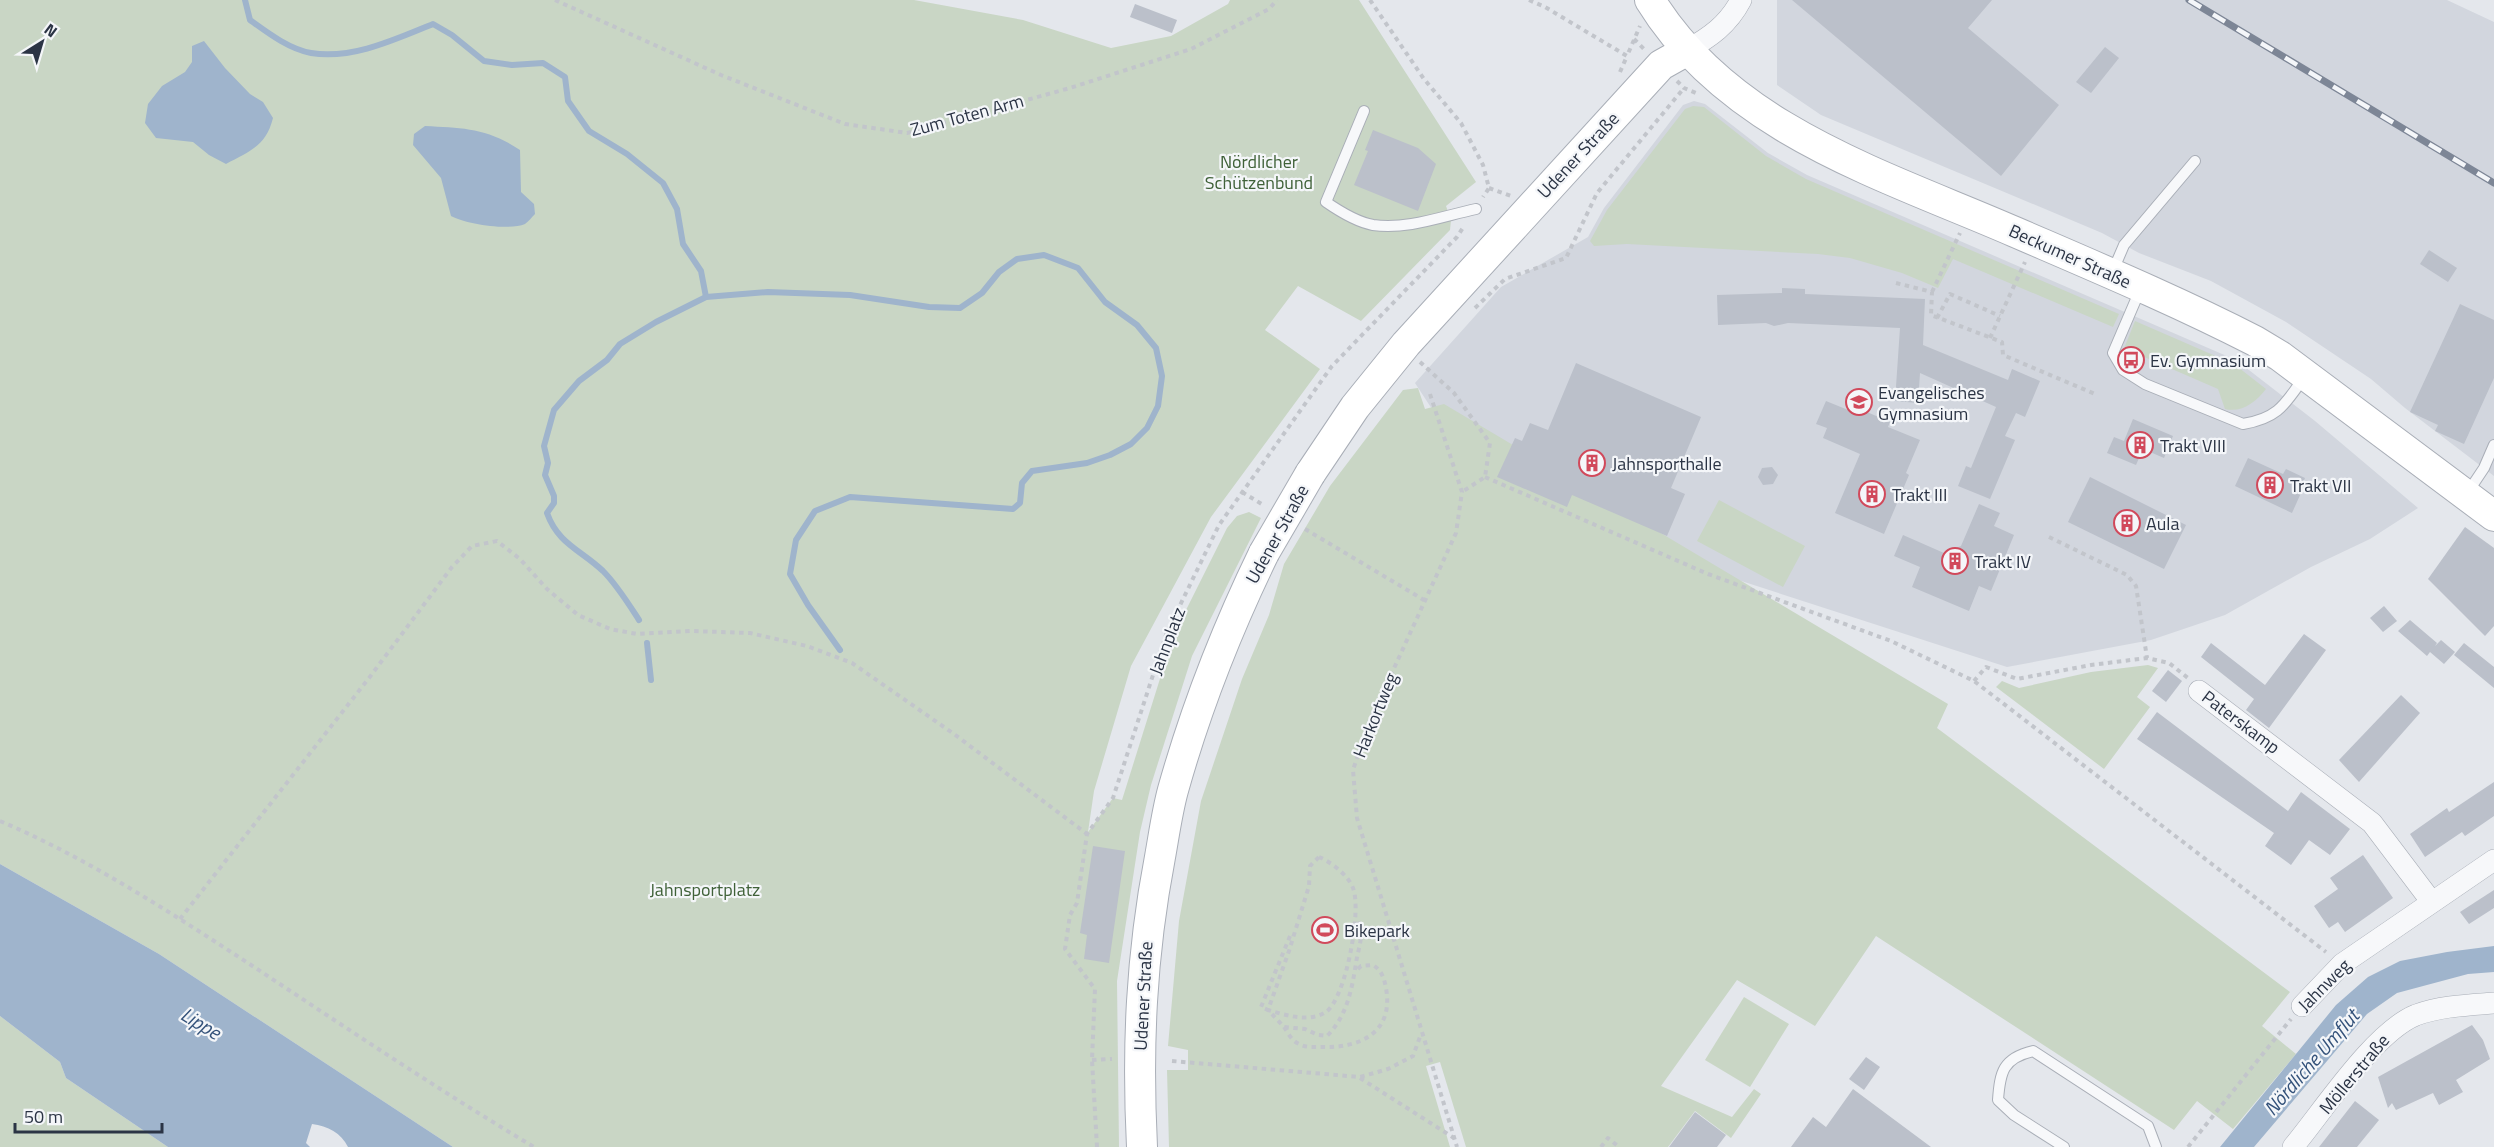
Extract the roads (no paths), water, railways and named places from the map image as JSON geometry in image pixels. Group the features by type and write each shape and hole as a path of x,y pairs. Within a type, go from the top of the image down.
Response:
{"main road":[{"name":"Beckumer Straße","path":"1650,0 1686,51 1718,80 1760,111 1827,152 2111,273 2255,341 2306,375 2494,516"},
{"name":"Udener Straße","path":"1142,1147 1139,1028 1142,974 1149,913 1172,792 1213,666 1264,552 1310,474 1355,407 1406,344 1661,65 1686,51"}],"street":[{"path":"1686,51 1715,35 1733,15 1741,0"},
{"name":"Paterskamp","path":"2199,691 2373,823 2432,902"},
{"name":"Jahnweg","path":"2302,1006 2342,964 2494,860"},
{"name":"Möllerstraße","path":"2294,1147 2369,1052 2401,1023 2433,1010 2494,1003"}],"lane":[{"path":"1364,111 1326,202 1339,211 1372,225 1405,225 1476,209"},
{"path":"2111,273 2124,245 2195,161"},
{"path":"2141,287 2113,352 2123,370 2145,384 2243,424 2260,421 2279,411 2306,375"},
{"path":"2465,496 2484,468 2494,445"},
{"path":"2064,1147 2014,1115 1998,1100 2005,1065 2020,1054 2033,1051 2148,1126 2156,1147"}],"water":[{"path":"204,41 225,68 250,94 263,102 273,118 266,135 256,147 226,164 209,155 193,142 156,138 145,123 148,104 162,86 185,72 192,62 192,46"},
{"path":"425,126 474,130 497,137 520,150 521,192 534,204 535,214 525,224 509,227 476,224 451,216 441,178 413,145 414,134"},
{"name":"Lippe","path":"0,864 159,954 453,1147 348,1147 333,1131 312,1124 306,1143 310,1147 168,1147 66,1078 60,1062 0,1016"},
{"name":"Nördliche Umflut","path":"2494,946 2494,972 2468,974 2397,993 2367,1014 2254,1147 2220,1147 2336,1005 2368,977 2400,961"}],"waterway":[{"path":"245,0 250,20 287,44 311,53 342,54 358,51 389,42 433,24 452,35 484,61 512,65 543,63 565,77 568,101 589,131 627,154 663,183 677,209 683,244 701,271 706,297"},
{"path":"639,620 608,576 557,532 547,513 554,503 554,496 545,475 548,463 544,446 554,410 579,381 607,360 620,344 656,322 706,297 768,292 850,295 929,307 960,308 982,293 999,272 1017,259 1044,255 1078,268 1105,302 1137,325 1156,348 1162,376 1158,406 1147,428 1131,444 1110,455 1087,463 1032,471 1022,483 1020,503 1013,509 850,497 815,511 796,540 790,574 808,605 840,650"},
{"path":"647,643 651,680"}],"railway":[{"path":"2189,0 2494,183"}],"place":[{"name":"Ev. Gymnasium","path":"2131,360"},
{"name":"Evangelisches Gymnasium","path":"1859,402"},
{"name":"Trakt VIII","path":"2140,445"},
{"name":"Jahnsporthalle","path":"1592,463"},
{"name":"Trakt VII","path":"2270,485"},
{"name":"Trakt III","path":"1872,494"},
{"name":"Aula","path":"2127,523"},
{"name":"Trakt IV","path":"1955,561"},
{"name":"Bikepark","path":"1325,930"}],"park label":[{"name":"Nördlicher Schützenbund","path":"1259,171"},
{"name":"Jahnsportplatz","path":"705,889"}]}
